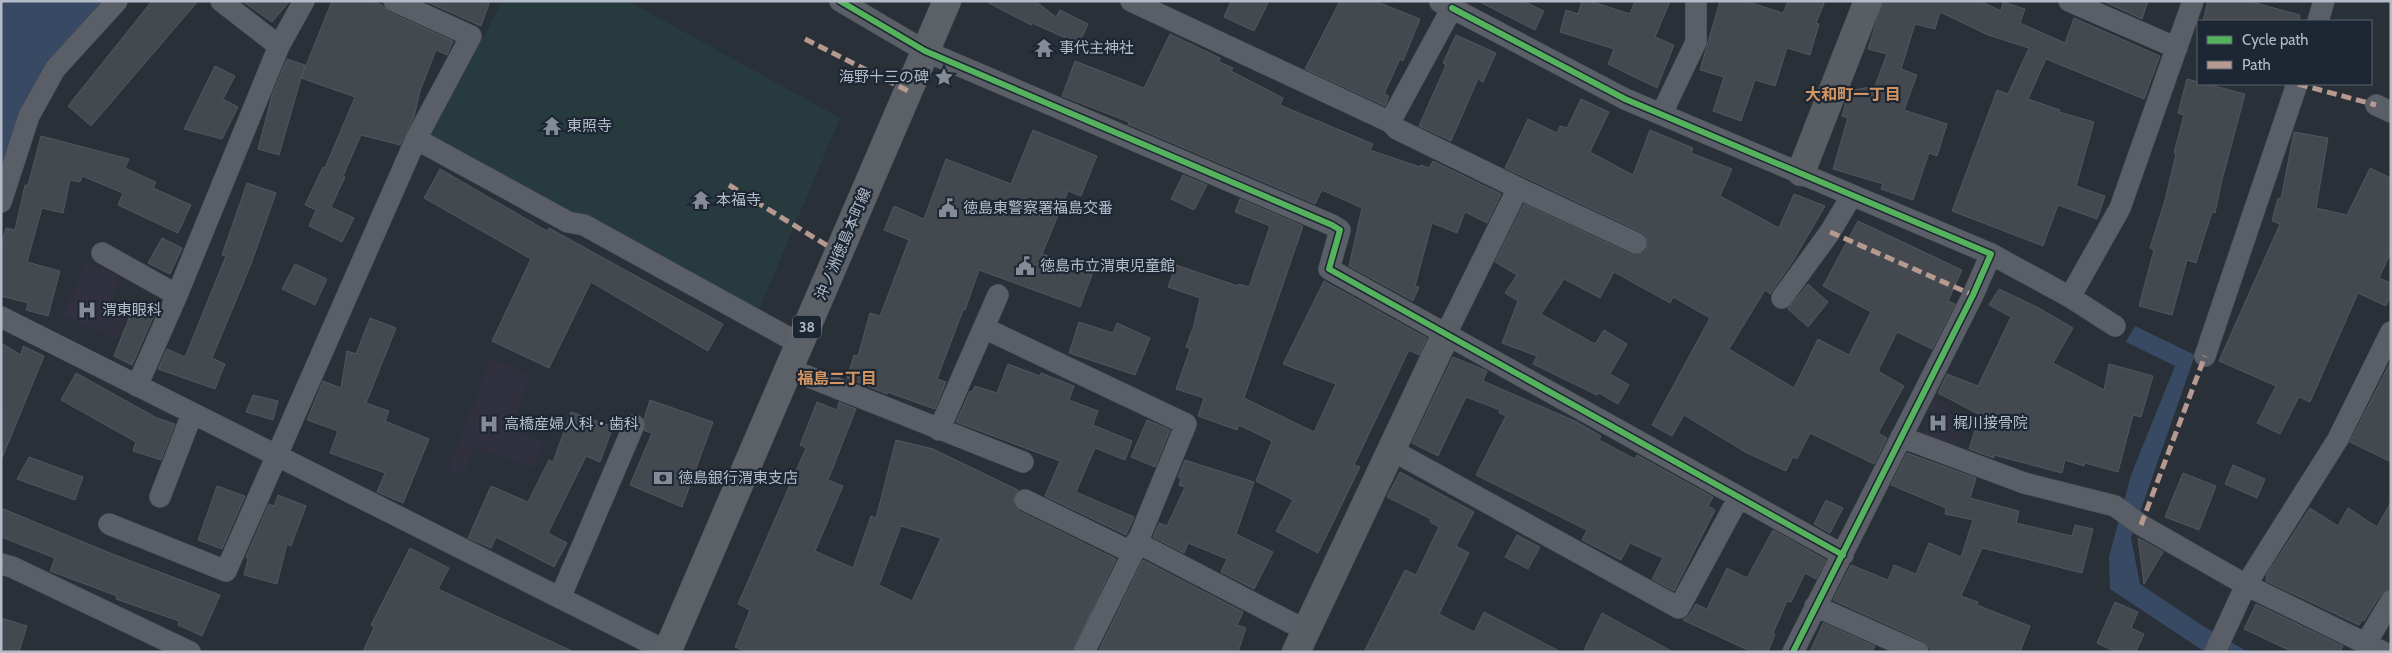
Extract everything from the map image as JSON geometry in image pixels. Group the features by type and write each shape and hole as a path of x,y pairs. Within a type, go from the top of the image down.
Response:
{"main road":[{"name":"沖ノ洲徳島本町線","path":"668,652 947,1"}],"street":[{"path":"1,202 29,116 55,69 117,1"},
{"path":"221,1 279,46"},
{"path":"137,386 177,295 279,46 304,1"},
{"path":"109,524 226,571 416,140 471,36 394,1"},
{"path":"840,1 926,51 1332,225 1340,230 1329,269 1843,555"},
{"path":"1131,1 1390,122 1397,129 1636,243"},
{"path":"1662,113 1696,42 1696,1"},
{"path":"1801,172 1868,1"},
{"path":"2069,1 2177,48"},
{"path":"2070,297 2120,208 2193,1"},
{"path":"2318,20 2324,1"},
{"path":"1390,122 1445,4 1625,99 1801,172 1990,254 2070,297 2115,326"},
{"path":"2205,356 2297,85"},
{"path":"416,140 568,222 584,225 800,344"},
{"path":"1025,500 1134,547 1301,641 1390,449 1518,188"},
{"path":"1782,298 1830,232 1852,195"},
{"path":"102,253 177,295"},
{"path":"1794,652 1815,606 1843,555 1972,295 1990,254"},
{"path":"939,430 998,295"},
{"path":"1,317 277,458 668,652"},
{"path":"984,328 1186,424 1134,547 1084,652"},
{"path":"2219,643 2246,585 2338,439 2391,332"},
{"path":"789,369 1023,462"},
{"path":"160,497 192,414"},
{"path":"560,598 634,425"},
{"path":"1901,437 2024,483 2115,506 2141,526 2246,585 2374,647 2391,601"},
{"path":"1390,449 1679,608 1740,497"},
{"path":"1,564 12,567 190,652"},
{"path":"1815,606 1918,652"}],"shaded area":[{"path":"86,262 121,277 106,310 126,319 117,339 63,316"},
{"path":"491,359 531,375 510,429 544,443 533,469 475,446 463,475 448,469"},
{"path":"1931,398 1949,403 1946,412 1966,418 1956,446 1923,435 1933,412 1927,409"}],"green space":[{"path":"503,1 628,1 840,118 758,312 562,210 429,136"}],"water":[{"path":"1,1 102,1 44,66 19,113 1,170"},
{"path":"2135,326 2195,355 2131,538 2140,584 2203,626 2248,652 2205,652 2110,589 2109,557 2131,475 2175,366 2126,342"}],"building":[{"path":"152,1 198,1 91,126 68,106"},
{"path":"242,1 290,1 272,22"},
{"path":"332,1 374,1 382,5 389,12 453,41 447,55 436,50 420,91 414,117 400,145 361,135 331,207 354,218 342,242 309,226 316,210 305,205 323,167 325,168 355,97 301,78"},
{"path":"425,1 490,1 481,26"},
{"path":"985,1 1035,1 1056,17 1060,10 1088,24 1079,44 1032,23 1031,25"},
{"path":"1231,1 1269,1 1254,31 1224,17"},
{"path":"1340,1 1375,1 1420,19 1403,61 1400,59 1384,94 1389,96 1385,106 1305,69"},
{"path":"1478,1 1523,1 1544,11 1535,30"},
{"path":"1582,1 1590,1 1630,14 1635,1 1670,1 1655,37 1674,45 1657,88 1608,64 1614,49 1560,32 1566,10 1578,14"},
{"path":"1720,1 1745,1 1783,13 1788,1 1825,1 1816,23 1819,24 1810,55 1787,48 1775,86 1755,80 1741,121 1713,111 1724,77 1700,70"},
{"path":"1883,1 1980,1 2001,11 2003,2 2025,9 2020,23 2065,43 2074,18 2160,56 2144,99 2046,59 2028,99 2060,110 2059,112 2094,122 2076,186 2105,196 2097,219 2058,205 2043,246 1952,211 1997,90 2008,94 2029,48 1988,35 1940,12 1935,29 1915,24 1901,69 1917,75 1904,110 1947,124 1937,156 1929,153 1913,200 1881,189 1883,184 1833,169 1848,118 1842,116 1849,91 1875,86 1887,54 1868,49"},
{"path":"2103,1 2148,1 2142,19"},
{"path":"2208,1 2248,1 2300,15 2299,20 2203,20"},
{"path":"1170,34 1220,58 1219,62 1233,68 1231,71 1283,98 1280,105 1373,144 1370,150 1420,167 1421,165 1429,168 1433,161 1501,194 1487,223 1465,212 1457,233 1432,223 1415,286 1419,287 1413,301 1349,266 1362,208 1322,190 1315,204 1128,124 1129,122 1062,96 1075,61 1144,88"},
{"path":"1456,35 1496,53 1483,82 1478,79 1451,141 1419,126 1446,65 1443,63"},
{"path":"287,59 305,65 279,155 258,149 272,95"},
{"path":"215,66 235,76 223,99 238,107 222,139 184,129"},
{"path":"2187,79 2197,82 2197,85 2210,85 2245,94 2215,213 2212,212 2196,263 2187,260 2172,315 2139,306 2154,250 2150,248 2165,200 2184,115 2178,113"},
{"path":"1581,99 1609,112 1590,152 1633,175 1650,130 1693,148 1691,153 1732,169 1720,196 1779,228 1794,194 1825,206 1793,261 1770,294 1765,290 1729,349 1794,388 1818,339 1849,355 1871,312 1823,286 1858,221 1962,270 1948,301 1955,304 1932,349 1897,332 1878,371 1904,386 1878,433 1887,438 1874,464 1810,433 1797,459 1793,457 1786,471 1747,453 1684,415 1672,436 1652,425 1710,318 1673,297 1670,303 1614,272 1600,298 1564,279 1541,314 1595,344 1604,330 1627,344 1610,374 1629,385 1618,404 1599,393 1597,395 1533,364 1537,356 1502,343 1518,301 1505,293 1517,275 1495,262 1524,204 1631,254 1643,253 1647,248 1646,236 1641,232 1505,168 1528,119 1557,133 1560,126 1567,128"},
{"path":"1033,130 1097,156 1081,196 1068,191 1042,254 1093,272 1080,307 979,270 937,379 946,382 935,409 887,392 887,394 847,378 854,355 858,356 870,313 880,316 909,240 884,230 894,206 924,219 946,159 1011,184"},
{"path":"2294,132 2328,138 2316,208 2347,215 2370,168 2391,178 2391,252 2379,278 2391,283 2391,295 2386,306 2358,293 2310,402 2299,397 2280,434 2257,423 2276,386 2219,361 2280,224 2272,221 2278,198 2281,199"},
{"path":"41,136 129,159 125,168 156,182 153,188 191,205 178,233 118,205 123,193 82,176 80,182 70,180 63,213 42,208 27,262 60,271 48,316 26,310 28,303 1,296 1,245 6,228 15,230 25,185 28,185"},
{"path":"440,169 547,231 549,228 723,324 708,351 591,282 549,368 492,341 531,259 424,198"},
{"path":"1183,175 1207,185 1194,210 1171,199"},
{"path":"247,183 276,193 251,264 212,358 225,364 215,389 158,369 167,349 185,357 226,256 222,255"},
{"path":"1240,199 1303,226 1244,398 1314,432 1336,384 1283,364 1324,281 1427,338 1419,355 1409,350 1354,465 1360,467 1318,553 1276,531 1293,500 1256,481 1272,441 1239,425 1237,430 1198,416 1204,398 1176,389 1190,349 1186,347 1194,325 1200,298 1168,287 1176,265 1238,286 1239,284 1249,287 1270,226 1235,212"},
{"path":"162,238 182,248 170,274 148,263"},
{"path":"295,264 327,279 315,305 282,289"},
{"path":"1808,284 1828,302 1808,327 1788,309"},
{"path":"1999,289 2037,307 2073,328 2053,363 2104,390 2109,364 2153,376 2141,417 2133,415 2118,472 2085,463 2084,466 2065,460 2062,473 1994,455 1994,458 1969,449 1980,415 1938,393 1947,374 1978,386 2011,317 1989,305"},
{"path":"135,303 155,313 132,365 114,356"},
{"path":"370,318 396,328 366,403 389,411 385,421 429,439 403,503 377,492 385,473 330,453 338,431 307,420 323,381 341,388 347,351 356,354"},
{"path":"1079,322 1113,333 1117,323 1150,338 1135,375 1069,353"},
{"path":"1,343 21,355 23,346 44,356 2,458"},
{"path":"1453,357 1487,371 1483,381 1577,422 1601,436 1599,440 1635,459 1637,455 1713,497 1708,506 1715,510 1674,591 1652,579 1663,558 1630,543 1621,560 1582,540 1587,530 1476,475 1506,416 1499,413 1500,410 1466,397 1438,456 1412,443"},
{"path":"2391,361 2391,462 2350,442"},
{"path":"1008,364 1040,376 1041,373 1074,386 1069,400 1098,411 1093,425 1132,441 1125,460 1095,448 1076,492 1134,517 1126,535 1045,496 1060,461 956,422 970,391 972,392 975,386 997,393"},
{"path":"76,373 157,418 175,424 161,460 133,451 136,442 61,400"},
{"path":"253,395 278,401 273,420 246,412"},
{"path":"650,400 713,422 682,507 630,485 652,433 645,431 644,419"},
{"path":"817,402 837,410 839,402 856,409 828,480 843,486 815,551 853,568 871,516 876,518 896,440 933,449 1018,490 1013,500 1019,511 1116,559 1072,652 747,652 735,647 750,610 738,604 806,448 800,445","holes":["901,526 941,538 912,601 879,585"]},
{"path":"571,412 613,427 600,462 586,456 548,533 567,543 554,567 496,537 491,548 468,538 491,486 528,502 549,460 553,462"},
{"path":"1147,420 1170,430 1155,467 1131,457"},
{"path":"1907,453 1976,478 1970,498 2019,511 2016,523 2072,536 2075,525 2093,529 2082,573 1982,548 1961,596 1978,602 1977,605 2030,626 2020,652 1936,652 1930,649 1923,641 1833,600 1851,565 1888,580 1894,565 1916,574 1929,543 1961,557 1973,520 1945,514 1946,508 1891,485"},
{"path":"29,457 83,477 75,500 17,479"},
{"path":"1185,460 1254,482 1236,534 1273,552 1254,589 1221,572 1227,559 1188,543 1184,553 1153,537 1159,523 1167,526 1185,487 1179,485 1181,479 1178,477"},
{"path":"2233,465 2265,479 2257,498 2225,484"},
{"path":"1400,472 1474,512 1456,546 1469,553 1439,614 1474,632 1484,612 1561,652 1364,652 1405,570 1416,575 1439,527 1430,522 1431,519 1387,497"},
{"path":"2183,473 2216,486 2199,530 2165,517"},
{"path":"217,486 245,496 222,549 198,540"},
{"path":"278,495 306,506 291,546 287,544 277,584 244,575 248,559 246,557 269,504 274,506"},
{"path":"1826,500 1843,508 1830,533 1814,524"},
{"path":"2391,502 2391,589 2381,594 2364,621 2362,620 2359,625 2266,581 2267,574 2310,508 2338,526 2348,508 2377,527"},
{"path":"1,508 110,553 220,595 202,636 178,625 179,621 116,599 117,596 50,571 55,558 1,537"},
{"path":"1773,530 1826,560 1816,579 1805,573 1791,602 1787,601 1773,633 1775,634 1768,652 1752,652 1683,620 1690,614 1696,604 1707,609 1727,568 1747,578"},
{"path":"1517,535 1540,547 1528,569 1505,557"},
{"path":"2138,538 2163,552 2144,584"},
{"path":"410,548 449,568 438,589 574,652 363,652 374,627 371,625"},
{"path":"1143,560 1243,612 1237,625 1246,628 1238,652 1098,652"},
{"path":"2115,602 2138,612 2131,628 2144,634 2136,652 2116,652 2097,643"},
{"path":"2256,604 2343,646 2340,652 2293,652 2244,629"},
{"path":"1602,613 1673,652 1583,652"},
{"path":"1,618 27,626 19,652 1,652"},
{"path":"1823,623 1875,646 1872,652 1810,652"}],"marked path":[{"path":"805,39 908,91"},
{"path":"2302,85 2376,105"},
{"path":"729,185 839,253"},
{"path":"1830,232 1973,295"},
{"path":"2141,525 2205,356"}],"cycle path":[{"path":"840,1 925,51 1332,225 1340,230 1329,269 1843,555"},
{"path":"1452,8 1625,99 1991,254 1973,295 1793,652"}],"place":[{"name":"事代主神社","path":"1044,48"},
{"name":"海野十三の碑","path":"944,77"},
{"name":"東照寺","path":"552,126"},
{"name":"本福寺","path":"701,200"},
{"name":"徳島東警察署福島交番","path":"948,208"},
{"name":"徳島市立渭東児童館","path":"1025,266"},
{"name":"渭東眼科","path":"87,310"},
{"name":"梶川接骨院","path":"1938,423"},
{"name":"高橋産婦人科・歯科","path":"489,424"},
{"name":"徳島銀行渭東支店","path":"663,478"}],"district":[{"name":"大和町一丁目","path":"1853,94"},
{"name":"福島二丁目","path":"837,378"}]}
